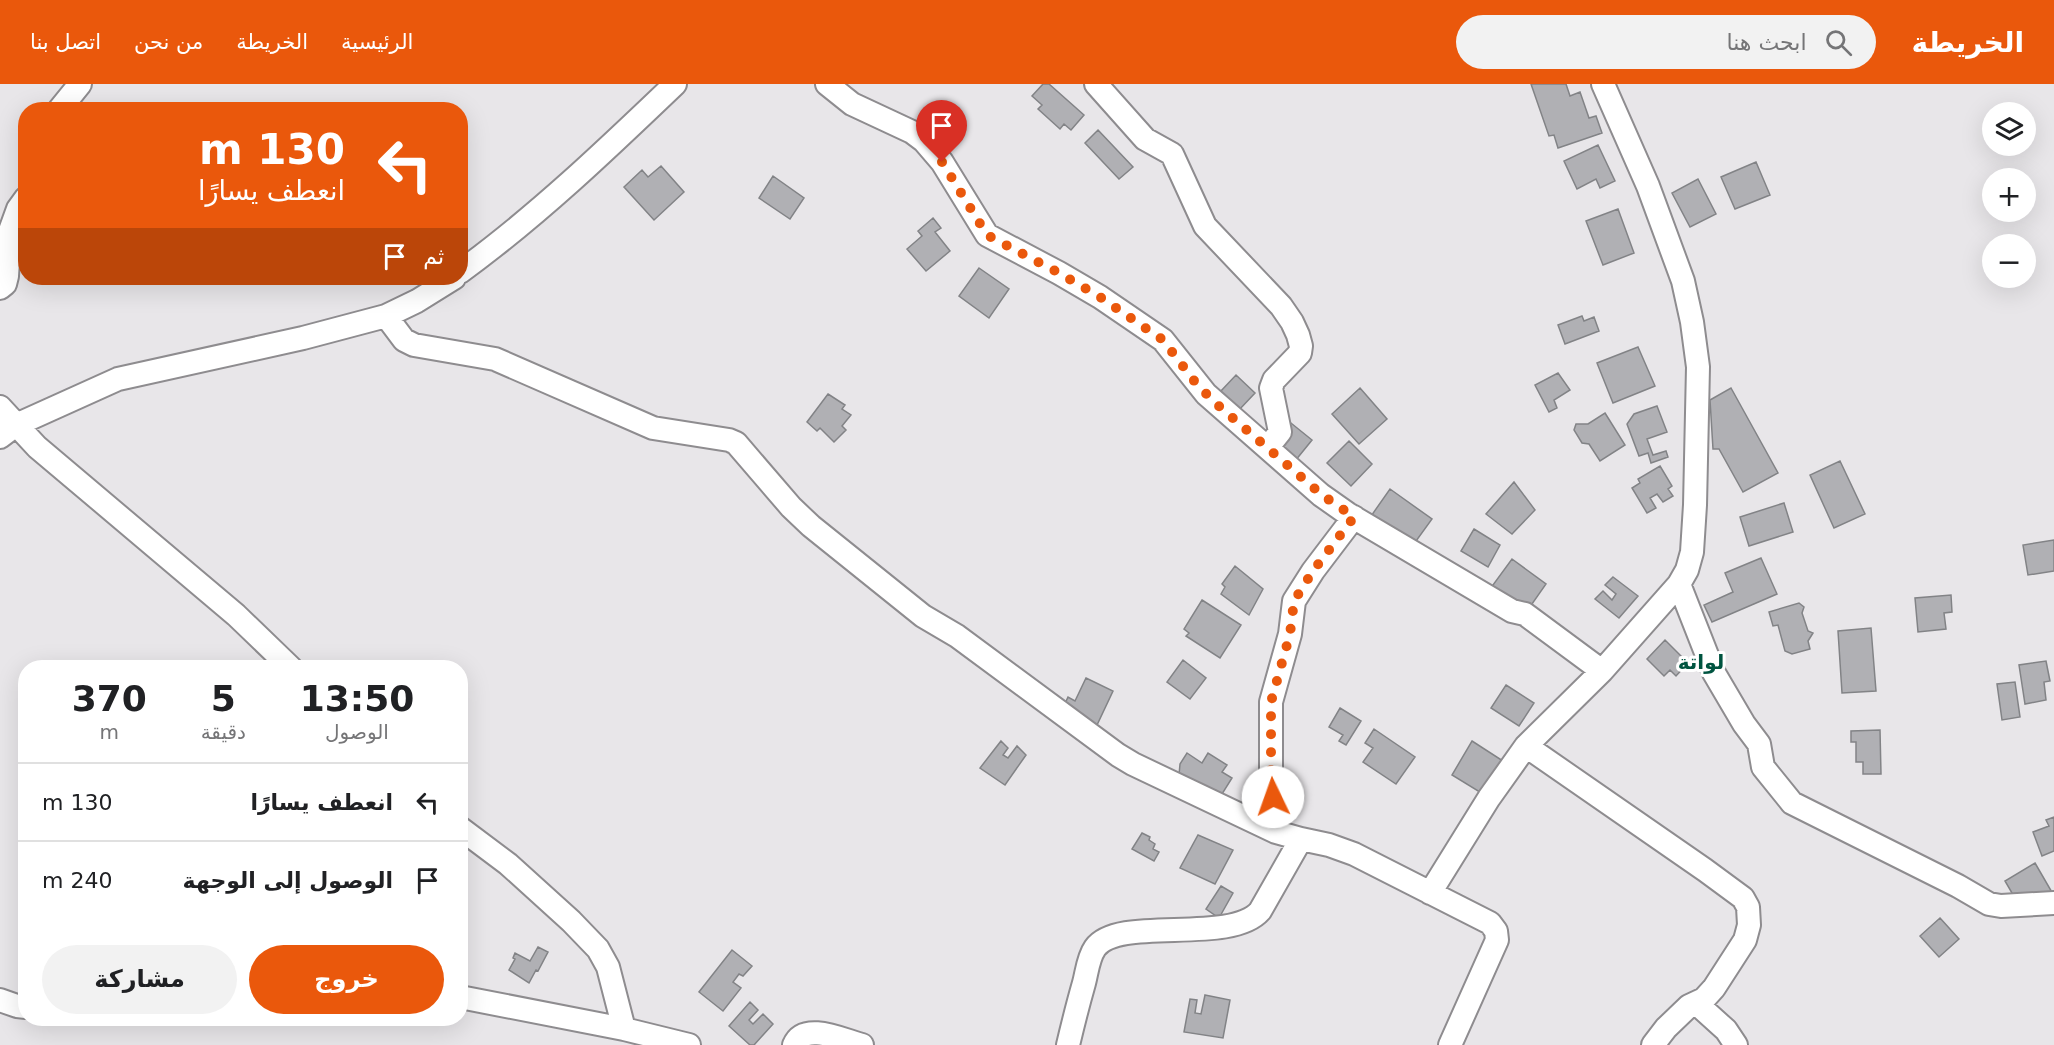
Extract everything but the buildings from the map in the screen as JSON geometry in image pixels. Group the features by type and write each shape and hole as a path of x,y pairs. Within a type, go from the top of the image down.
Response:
{"street":[{"path":"65,102 80,84"},
{"path":"468,266 592,162 675,84"},
{"path":"827,84 852,104 912,132 924,141 942,162 987,235 1100,297 1163,340 1206,394 1322,495 1354,517 1512,611 1525,614 1602,671"},
{"path":"1096,84 1145,139 1172,154 1205,226 1281,306 1298,335 1300,353 1272,384 1280,432 1268,447"},
{"path":"1430,892 1489,798 1526,746 1602,671 1679,584 1687,570 1692,552 1698,367 1692,322 1683,281 1648,186 1603,84"},
{"path":"0,288 5,284 7,276 10,231 18,212"},
{"path":"8,431 118,379 303,338 386,316 443,285"},
{"path":"386,316 404,340 414,345 495,359 653,428 736,443 791,507 811,526 923,616 957,636 1133,764 1276,832 1340,848 1490,923 1496,931 1497,940 1450,1045"},
{"path":"0,407 8,431 37,447 236,615 283,660"},
{"path":"1276,832 1271,780 1271,702 1290,634 1294,601 1313,571 1354,517"},
{"path":"1679,584 1714,673 1738,716 1759,744 1764,767 1792,803 1958,886 1989,904 2001,906 2054,903"},
{"path":"1526,746 1705,870 1746,902 1750,919 1745,940 1712,991 1704,999 1689,1006 1666,1028 1653,1045"},
{"path":"468,834 508,864 571,921 598,949 608,967 624,1029"},
{"path":"1068,1045 1089,962 1097,945 1106,939 1136,932 1224,926 1246,922 1260,911 1301,839"},
{"path":"468,999 624,1029 689,1045"},
{"path":"0,1000 18,1006"},
{"path":"1696,1003 1726,1030 1736,1045"},
{"path":"794,1045 802,1034 813,1032 862,1045"}],"district":[{"name":"لواتة","path":"1701,662"}],"route":[{"path":"942,162 987,235 1100,297 1163,340 1195,382 1213,401 1322,495 1354,517 1313,571 1294,601 1290,634 1271,702 1273,797"}]}
